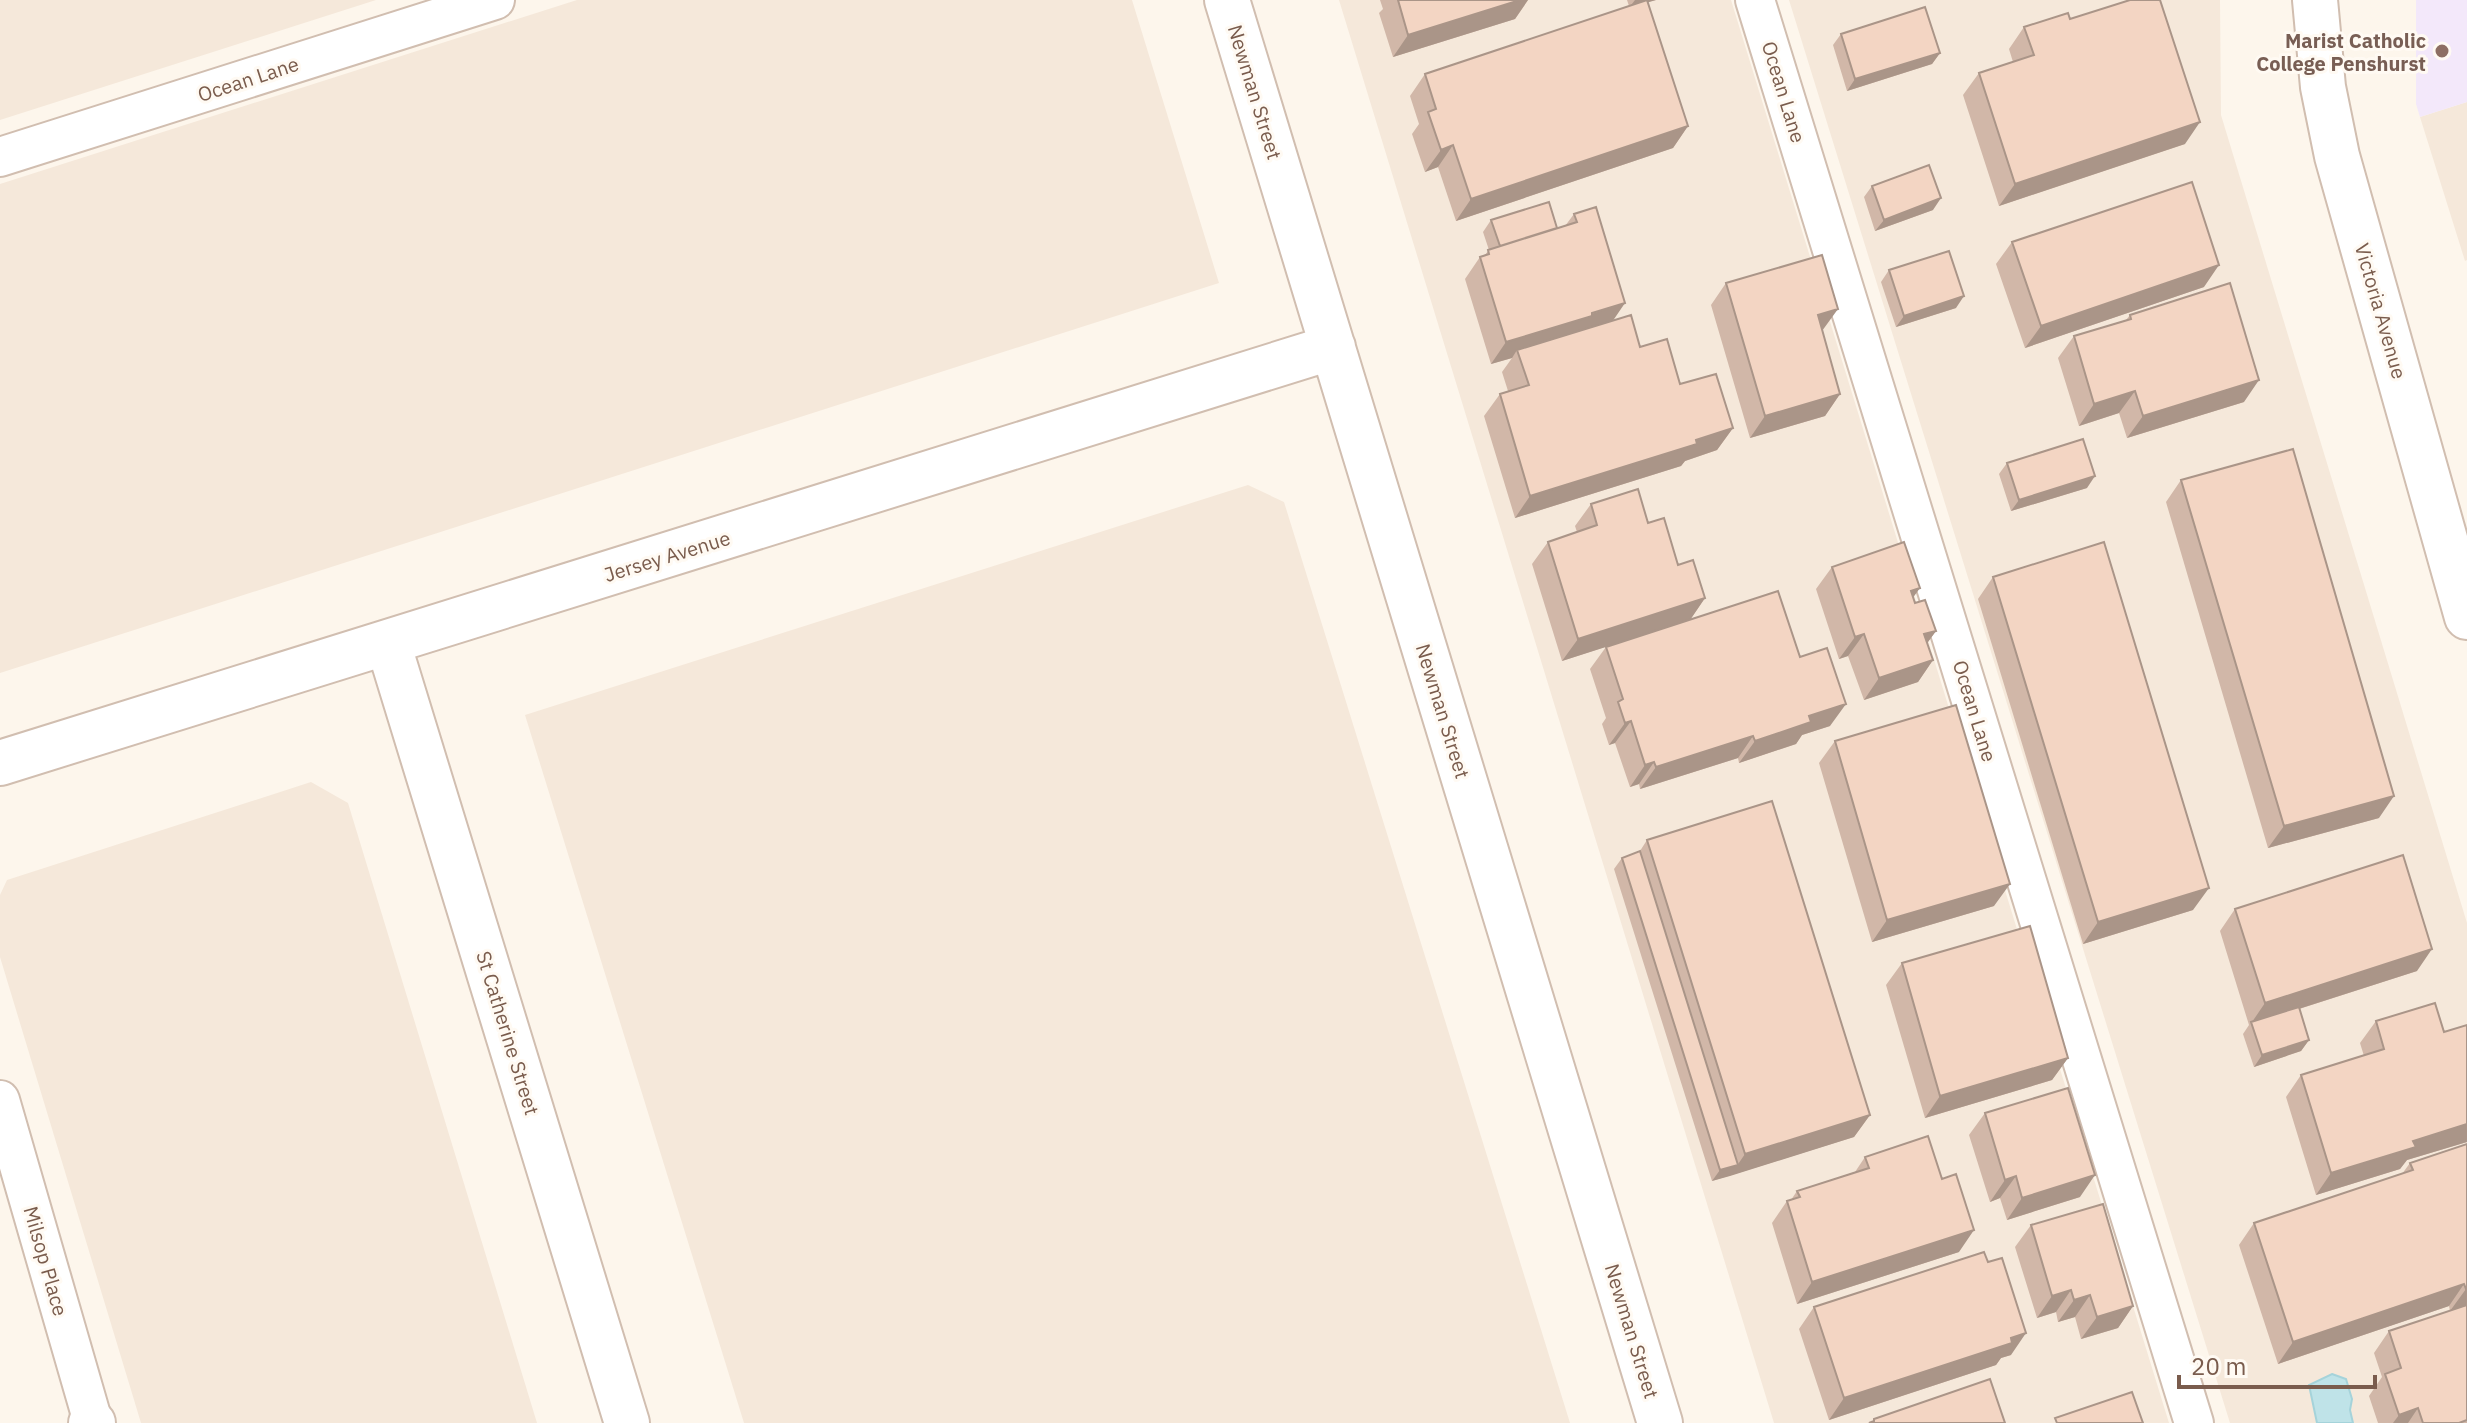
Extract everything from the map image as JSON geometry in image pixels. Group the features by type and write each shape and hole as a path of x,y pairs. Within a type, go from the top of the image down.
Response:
{"street":[{"name":"Newman Street","path":"1227,0 1660,1423"},
{"name":"Victoria Avenue","path":"2315,0 2323,87 2337,156 2467,617"},
{"name":"Jersey Avenue","path":"0,763 1333,347"},
{"name":"St Catherine Street","path":"388,643 627,1423"}],"lane":[{"name":"Ocean Lane","path":"0,157 495,0"},
{"name":"Ocean Lane","path":"1755,0 2194,1423"},
{"name":"Milsop Place","path":"0,1100 92,1423"}],"shaded area":[{"path":"0,0 376,0 0,120"},
{"path":"577,0 1132,0 1219,283 0,673 0,184"},
{"path":"1339,0 1731,0 2169,1423 1774,1423"},
{"path":"1789,0 2220,0 2221,115 2467,923 2467,1423 2230,1423"},
{"name":"Marist Catholic College Penshurst","path":"2416,0 2467,0 2467,102 2420,117 2416,104"},
{"path":"2467,102 2467,260 2465,261 2420,117"},
{"path":"1248,485 1284,502 1570,1423 744,1423 525,715"},
{"path":"311,782 348,803 537,1423 141,1423 0,957 0,895 7,880"}],"water":[{"path":"2332,1374 2346,1379 2352,1399 2350,1410 2353,1423 2317,1423 2309,1385"}],"building":[{"path":"1398,0 1520,0 1408,35"},
{"path":"1647,0 1688,126 1471,199 1453,145 1441,150 1428,112 1436,109 1425,74"},
{"path":"2130,0 2160,0 2200,122 2015,184 1979,73 2034,55 2024,27 2068,13 2070,19"},
{"path":"1925,7 1940,53 1855,79 1841,34"},
{"path":"1929,165 1941,198 1884,220 1872,186"},
{"path":"2192,182 2219,265 2041,326 2012,242"},
{"path":"1549,202 1557,228 1500,246 1491,220"},
{"path":"1596,207 1625,303 1506,342 1480,257 1489,254 1488,250 1577,222 1574,214"},
{"path":"1949,251 1964,296 1904,316 1889,270"},
{"path":"1822,255 1838,309 1818,315 1840,394 1765,416 1726,283"},
{"path":"2230,283 2259,380 2143,416 2135,391 2094,404 2074,336"},
{"path":"1631,315 1640,347 1667,339 1680,384 1716,374 1733,428 1696,440 1697,444 1530,496 1500,394 1529,385 1517,350"},
{"path":"2083,439 2095,476 2019,500 2007,463"},
{"path":"2293,449 2394,796 2284,826 2181,480"},
{"path":"1638,489 1648,523 1664,518 1678,565 1693,560 1705,598 1578,639 1548,542 1597,525 1591,504"},
{"path":"1904,542 1920,588 1911,591 1915,603 1925,600 1936,631 1924,634 1933,660 1879,678 1864,634 1855,637 1832,567"},
{"path":"2104,542 2209,888 2098,922 1993,577"},
{"path":"1778,591 1800,657 1827,648 1846,704 1809,716 1811,722 1755,741 1753,736 1656,767 1654,762 1645,765 1631,721 1625,723 1618,702 1623,699 1606,647"},
{"path":"1956,705 2010,884 1887,920 1835,741"},
{"path":"1772,801 1870,1115 1745,1154 1647,840"},
{"path":"1640,851 1738,1165 1720,1170 1622,858"},
{"path":"2403,855 2432,949 2265,1003 2235,909"},
{"path":"2030,926 2068,1058 1940,1096 1902,963"},
{"path":"2435,1003 2444,1032 2467,1025 2467,1124 2413,1141 2416,1147 2331,1173 2301,1075 2384,1049 2376,1021"},
{"path":"2299,1007 2309,1040 2262,1055 2251,1022"},
{"path":"2068,1088 2095,1175 2022,1198 2016,1176 2005,1180 1985,1113"},
{"path":"1928,1136 1942,1179 1956,1174 1974,1230 1812,1282 1787,1201 1800,1197 1797,1191 1869,1168 1865,1157"},
{"path":"2467,1144 2467,1289 2464,1284 2293,1342 2254,1223 2413,1170 2410,1163"},
{"path":"2103,1204 2133,1306 2097,1317 2090,1295 2074,1300 2071,1290 2052,1296 2031,1225"},
{"path":"1984,1252 1988,1262 2002,1258 2026,1333 2011,1338 2012,1343 1844,1398 1814,1307"},
{"path":"2467,1305 2467,1420 2459,1423 2423,1423 2418,1408 2399,1415 2385,1374 2401,1368 2389,1331"},
{"path":"1990,1379 2005,1423 1869,1423 1874,1419"},
{"path":"2132,1392 2143,1423 2057,1423 2055,1418"}],"place":[{"name":"Marist Catholic College Penshurst","path":"2442,51"}]}
